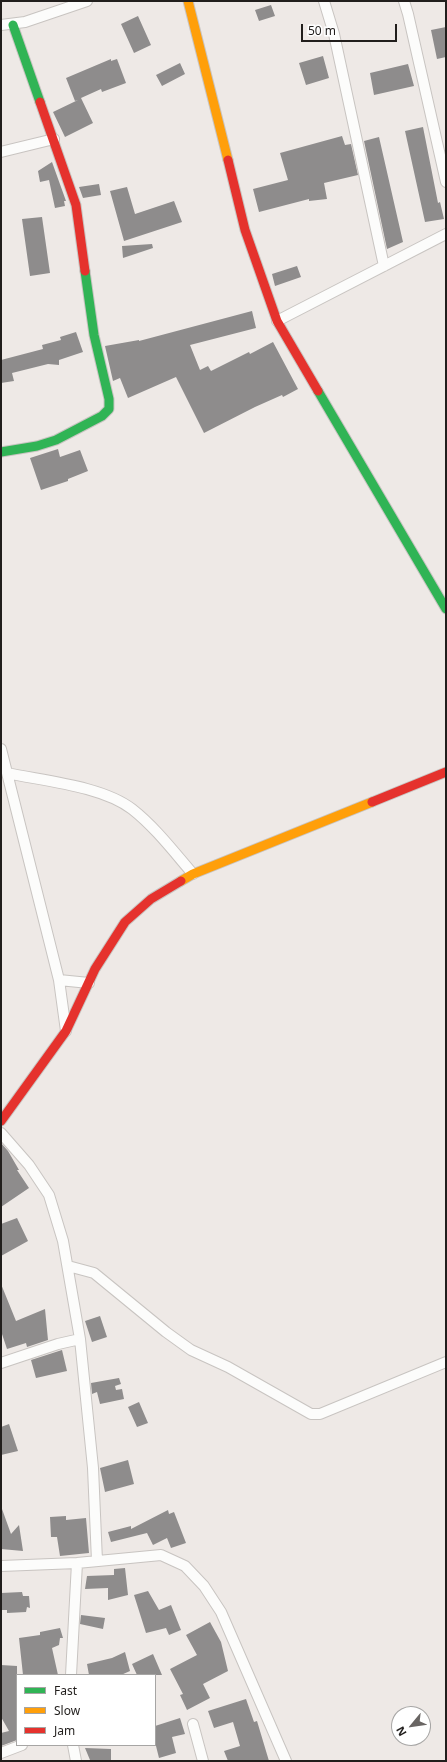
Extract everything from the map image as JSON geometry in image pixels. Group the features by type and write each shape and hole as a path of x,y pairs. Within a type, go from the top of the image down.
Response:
{"street":[{"path":"1,25 13,25 25,22 87,1"},
{"path":"188,1 245,230 277,321 446,609"},
{"path":"324,1 334,34 384,266"},
{"path":"404,1 446,182"},
{"path":"1,452 37,446 56,440 102,416 109,408 109,399 91,318 76,205 13,25"},
{"path":"1,152 54,139"},
{"path":"277,321 446,234"},
{"path":"1,749 59,980 66,1031"},
{"path":"1,1121 66,1031 95,969 125,922 151,899 193,874 446,772"},
{"path":"7,773 92,790 112,798 132,809 147,822 193,874"},
{"path":"59,980 88,983"},
{"path":"1,1132 29,1165 49,1195 63,1241 80,1339 93,1468 98,1561"},
{"path":"68,1266 94,1273 166,1332 191,1350 228,1367 311,1414 320,1414 446,1362"},
{"path":"1,1363 58,1344 80,1339"},
{"path":"1,1566 77,1563 161,1555 185,1566 204,1586 221,1612 233,1636 286,1761"},
{"path":"71,1674 77,1563"},
{"path":"193,1724 203,1761"},
{"path":"1,1753 19,1746"},
{"path":"73,1746 76,1761"}],"building":[{"path":"271,5 275,16 259,21 255,10"},
{"path":"138,16 151,45 134,53 121,24"},
{"path":"446,27 446,57 437,59 431,30"},
{"path":"323,56 329,78 306,85 299,63"},
{"path":"111,59 111,61 117,59 126,83 102,92 101,89 81,98 93,123 65,137 53,112 78,100 75,101 66,78"},
{"path":"180,63 185,74 162,86 156,75"},
{"path":"408,64 414,86 374,95 370,73"},
{"path":"423,127 438,203 440,202 444,219 425,222 405,131"},
{"path":"342,136 345,145 351,144 358,175 324,183 327,199 309,201 309,199 259,212 253,189 288,180 280,153"},
{"path":"379,137 403,242 387,249 364,141"},
{"path":"52,162 66,201 64,201 65,206 55,208 49,180 40,182 38,171"},
{"path":"99,184 101,195 83,198 79,187"},
{"path":"127,187 135,214 174,201 182,222 124,241 110,191"},
{"path":"42,217 50,273 30,276 22,219"},
{"path":"152,244 153,248 123,258 122,246"},
{"path":"297,266 301,277 275,286 272,274"},
{"path":"252,311 256,328 190,345 200,370 208,366 211,371 273,342 298,389 283,397 282,395 255,407 204,433 176,377 128,398 120,378 113,381 105,346 139,341"},
{"path":"76,332 83,352 59,360 59,365 48,364 12,373 14,381 1,383 1,360 43,349 42,345 61,340 60,337"},
{"path":"58,449 60,457 80,450 88,471 68,479 68,481 41,490 30,458"},
{"path":"1,1143 8,1151 19,1170 17,1170 29,1188 1,1207"},
{"path":"17,1218 28,1241 1,1256 1,1224"},
{"path":"1,1284 16,1321 45,1309 48,1340 27,1347 26,1343 7,1349 1,1331"},
{"path":"100,1316 107,1337 92,1342 85,1321"},
{"path":"62,1350 67,1371 36,1378 31,1360"},
{"path":"119,1378 121,1384 115,1386 116,1390 122,1389 124,1399 100,1404 97,1392 92,1394 91,1383"},
{"path":"139,1402 148,1423 137,1427 128,1407"},
{"path":"9,1424 18,1451 1,1455 1,1427"},
{"path":"128,1460 134,1484 105,1492 100,1468"},
{"path":"1,1509 11,1534 19,1525 23,1551 1,1549"},
{"path":"168,1510 169,1514 174,1512 186,1543 171,1548 167,1538 153,1545 147,1533 111,1542 108,1532 131,1526 131,1529"},
{"path":"66,1516 66,1520 86,1518 89,1553 60,1556 57,1537 51,1537 50,1517"},
{"path":"125,1568 128,1595 108,1600 108,1588 85,1589 87,1576 114,1575 114,1569"},
{"path":"148,1591 159,1610 171,1605 181,1630 169,1635 166,1628 146,1633 134,1595"},
{"path":"22,1592 23,1596 29,1596 30,1608 27,1607 26,1612 7,1613 7,1610 1,1610 1,1593"},
{"path":"81,1615 105,1618 103,1629 80,1624"},
{"path":"210,1622 221,1642 228,1671 203,1684 210,1698 187,1710 180,1695 183,1694 170,1669 197,1655 186,1635"},
{"path":"60,1628 63,1638 60,1638 59,1645 52,1648 58,1674 23,1674 19,1638 40,1635 40,1632"},
{"path":"125,1652 130,1671 123,1674 89,1674 87,1664 112,1658"},
{"path":"153,1654 162,1675 137,1674 132,1664"},
{"path":"1,1665 17,1666 16,1740 1,1746 1,1733 9,1731 1,1717"},
{"path":"246,1699 254,1722 257,1721 269,1761 228,1761 224,1751 240,1746 233,1722 214,1728 208,1711"},
{"path":"180,1718 185,1734 172,1737 176,1753 159,1758 156,1746 156,1726"},
{"path":"85,1748 111,1749 111,1760 90,1760"}],"traffic: fast":[{"path":"13,25 40,102"},
{"path":"1,452 37,446 56,440 102,416 109,409 109,399 94,335 85,271"},
{"path":"318,391 446,609"}],"traffic: slow":[{"path":"188,1 228,160"},
{"path":"181,881 193,874 372,802"}],"traffic: jam":[{"path":"40,102 76,205 85,271"},
{"path":"228,160 245,230 277,321 318,391"},
{"path":"372,802 446,772"},
{"path":"1,1121 66,1031 95,969 125,922 151,899 181,881"}]}
